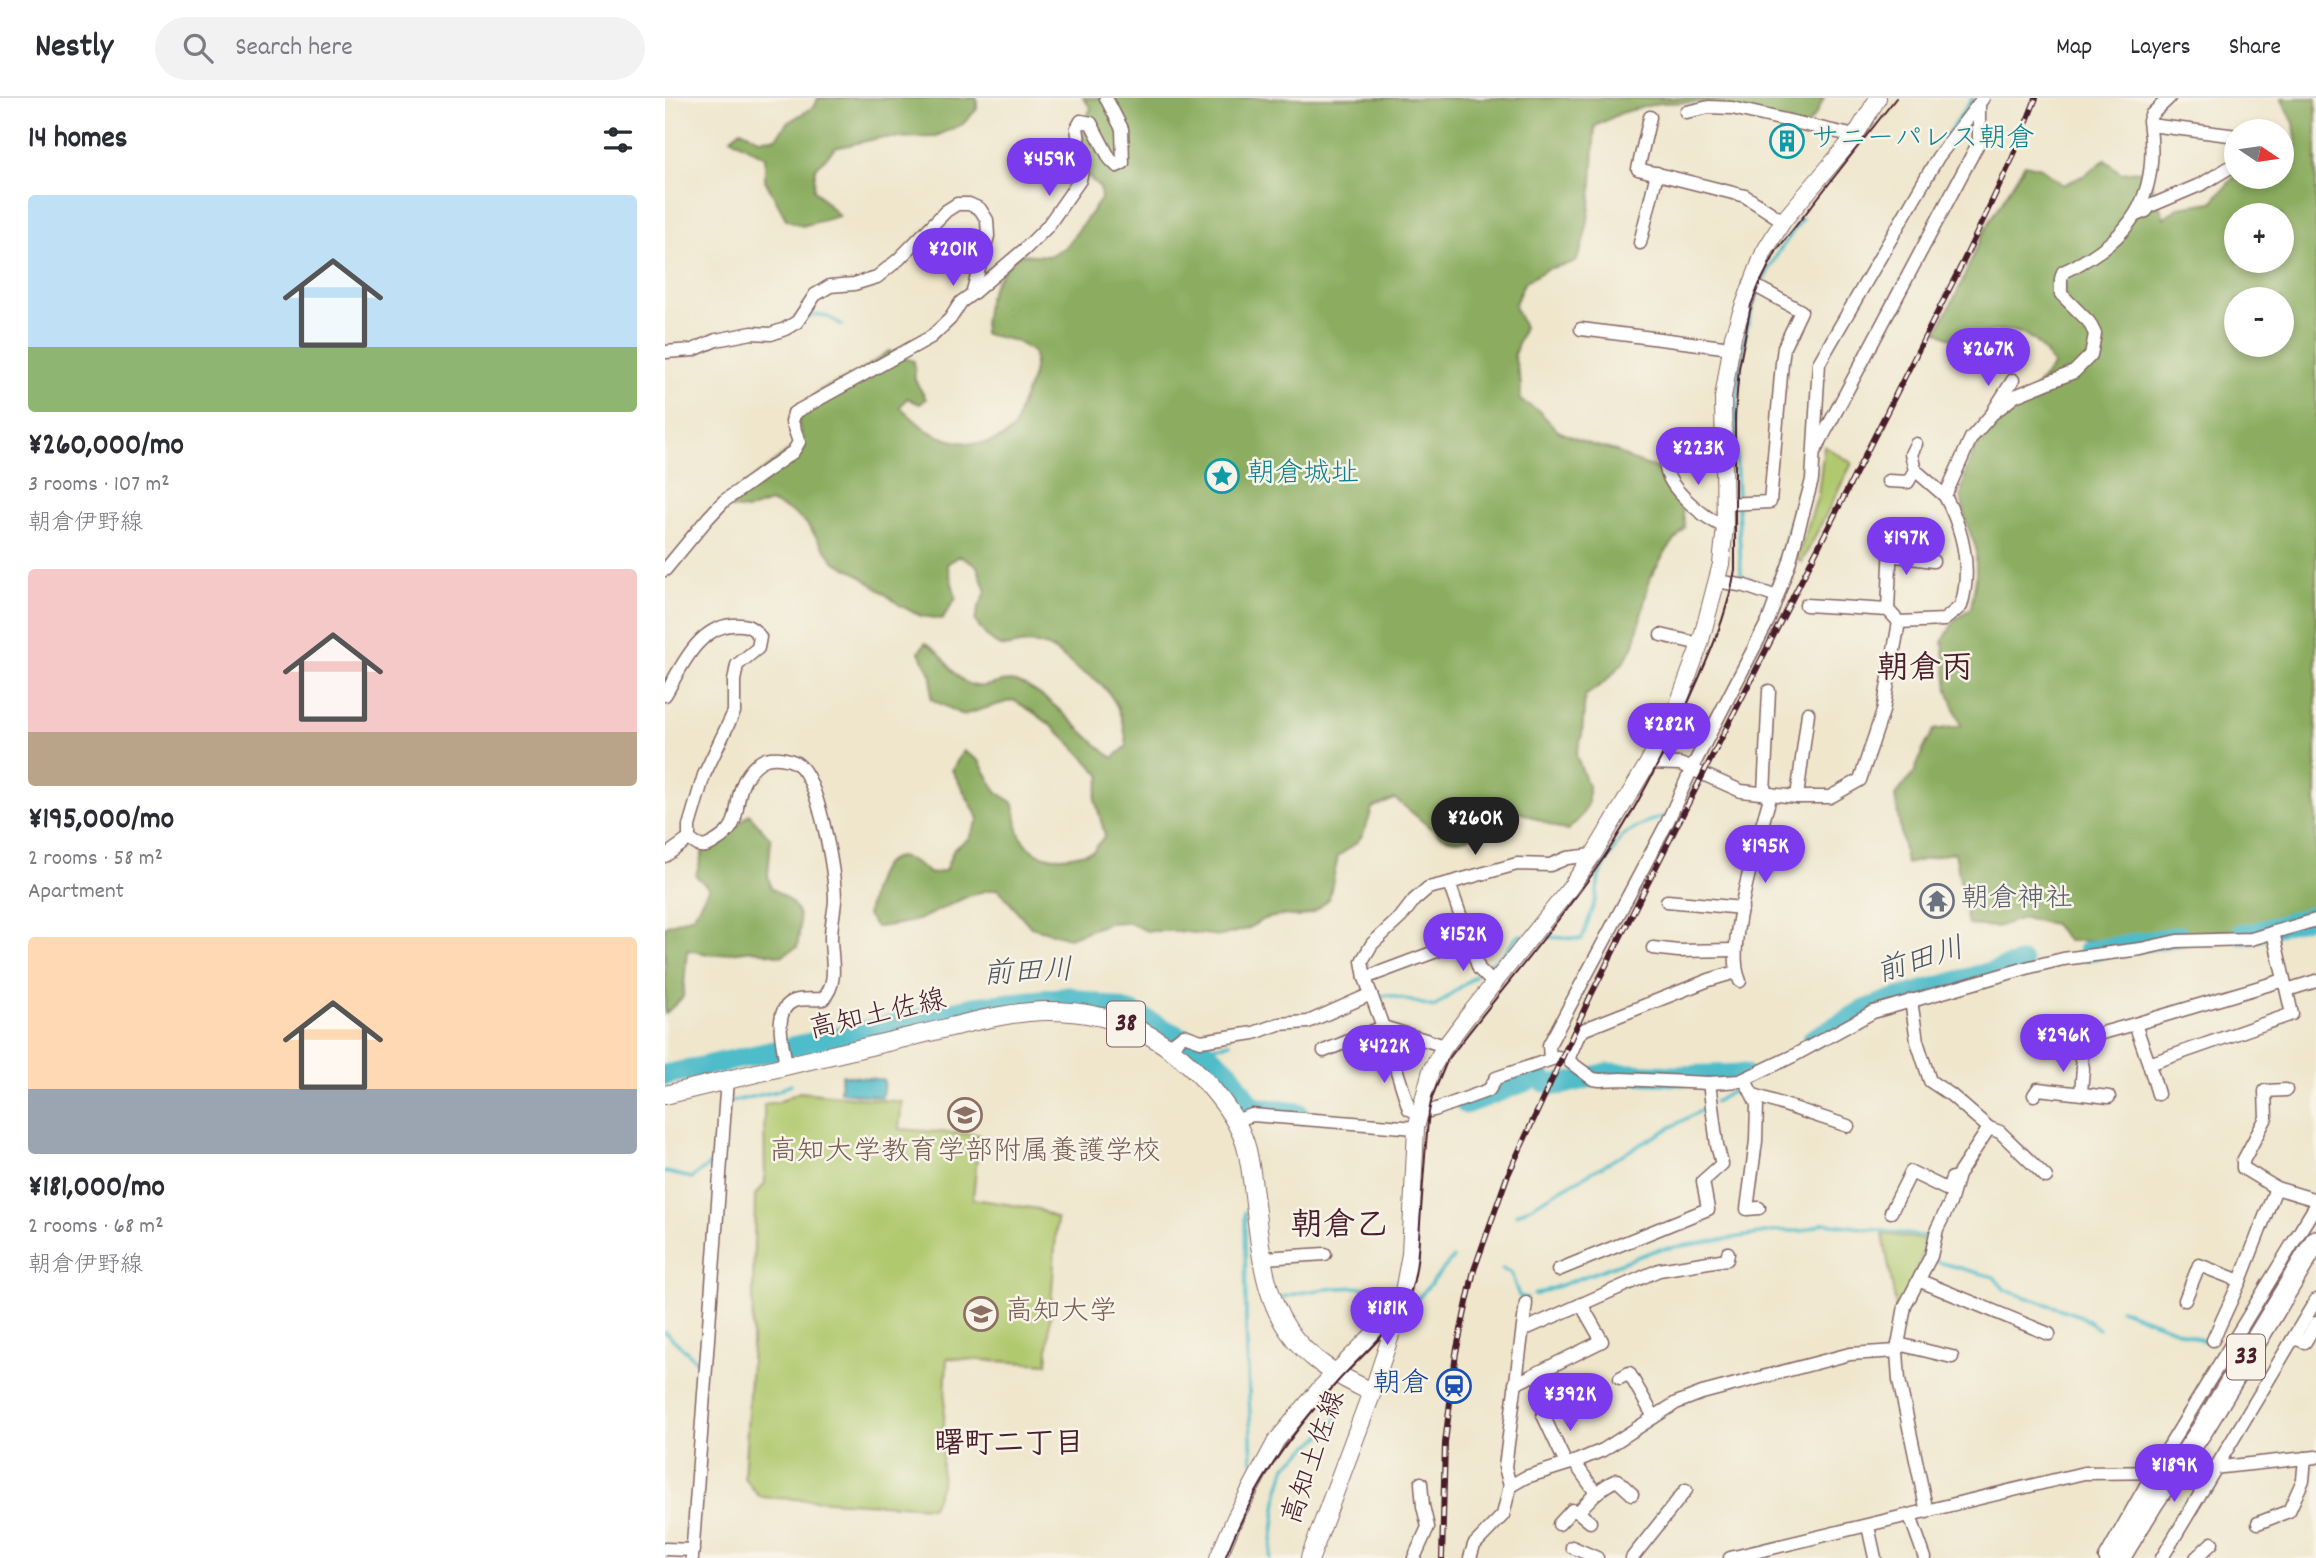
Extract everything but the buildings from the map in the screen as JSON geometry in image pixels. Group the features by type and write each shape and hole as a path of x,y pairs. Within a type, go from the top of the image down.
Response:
{"highway":[{"name":"33","path":"2119,1558 2175,1472 2316,1241"},
{"name":"33","path":"2133,1558 2175,1472"}],"main road":[{"path":"1372,1392 1382,1368 1403,1292 1410,1254 1418,1120 1431,1070 1445,1046 1567,892 1593,855 1677,707 1700,644 1717,581 1725,527 1723,398 1731,348 1750,283 1764,252 1783,221 1855,136 1878,98"},
{"name":"高知土佐線","path":"665,1095 727,1080 784,1054 1047,1011 1105,1017 1175,1041 1235,1121 1246,1146 1269,1287 1288,1330 1304,1349 1335,1374 1372,1392 1310,1558"},
{"path":"1219,1558 1235,1518 1276,1441 1387,1320 1403,1292"}],"street":[{"path":"665,570 708,517 725,501 793,452 799,442 792,422 794,413 931,337 950,319 961,303 1047,227 1080,180 1083,165 1077,128 1081,121 1091,123 1110,159 1117,166 1123,163 1122,129 1106,98"},
{"path":"1992,414 2015,396 2074,372 2091,355 2095,334 2089,323 2061,294 2063,272 2087,261 2108,246 2133,216 2146,195 2151,171 2151,115 2169,98"},
{"path":"1550,1059 1549,1045 1695,770 1769,619 1789,564 1812,480 1819,363 1938,157 1981,101"},
{"path":"1815,451 1979,142 1981,101"},
{"path":"1686,112 1709,107 1733,108 1855,136"},
{"path":"1650,117 1638,169 1745,196 1783,221"},
{"path":"2150,125 2224,134"},
{"path":"2133,216 2141,215 2150,206 2202,184 2224,171"},
{"path":"1640,243 1657,173"},
{"path":"665,352 693,350 716,340 753,333 771,334 785,329 797,322 815,295 830,286 854,284 877,277 899,259 946,211 957,204 969,204 981,209 987,220 988,236 972,294"},
{"path":"1725,504 1770,502 1784,347 1801,311 1750,283"},
{"path":"1581,329 1731,348"},
{"path":"1945,496 1965,447 1992,414 2013,380"},
{"path":"1899,622 1944,620 1961,606 1965,586 1964,546 1955,517 1945,496 1915,470 1912,454 1916,444"},
{"path":"1671,446 1666,467 1669,478 1696,508 1714,523 1725,527"},
{"path":"1888,481 1908,482 1915,470"},
{"path":"1888,610 1891,548 1933,561"},
{"path":"1717,581 1745,586 1777,597"},
{"path":"1806,605 1888,610 1899,622"},
{"path":"1648,762 1680,764 1741,791 1797,797 1830,797 1860,780 1883,711 1899,622"},
{"path":"665,695 704,636 725,626 744,624 753,628 760,637 758,648 737,665 734,712 704,775 689,826 689,839 698,847 706,847 728,834 736,818 742,785 754,766 768,758 785,759 800,765 810,780 822,819 833,873 835,901 831,936 832,985 823,999 794,1001 783,1010 780,1024 784,1054"},
{"path":"1661,635 1700,644"},
{"path":"1769,691 1768,794 1735,950 1738,977 1709,979 1585,1029 1579,1034 1569,1057 1570,1062 1591,1077 1709,1083 1745,1080 1858,1019 1910,1000 2063,959 2141,949 2177,941 2242,940 2316,920"},
{"path":"1797,797 1808,713"},
{"path":"665,856 689,839"},
{"path":"1418,1120 1409,1109 1365,978 1362,961 1372,944 1428,888 1517,864 1550,865 1567,858 1593,855"},
{"path":"1449,883 1479,969 1493,983"},
{"path":"1667,901 1742,908"},
{"path":"2149,1064 2292,1014 2273,932"},
{"path":"1365,978 1469,939"},
{"path":"1653,948 1678,951 1735,950"},
{"path":"2081,1092 2083,1068 2077,1040 2285,985 2316,981"},
{"path":"1175,1041 1184,1035 1201,1041 1254,1033 1279,1024 1308,1022 1371,994"},
{"path":"1910,1000 1917,1041 1930,1081 1987,1126 2000,1132 2046,1177"},
{"path":"2135,1024 2158,1094"},
{"path":"1324,1051 1383,1027 1445,1046"},
{"path":"1235,1121 1252,1115 1418,1120 1434,1110 1489,1090 1496,1078 1550,1059 1569,1057"},
{"path":"665,1549 692,1554 727,1080"},
{"path":"1745,1080 1755,1095 1757,1104 1756,1141 1747,1209 1759,1208"},
{"path":"1557,1270 1708,1209 1703,1181 1722,1164 1709,1083"},
{"path":"2034,1095 2038,1089 2109,1097"},
{"path":"2105,1558 2316,1202 2276,1188 2243,1168 2243,1161 2266,1118 2265,1090 2286,1090"},
{"path":"1755,1095 1848,1126"},
{"path":"1891,1212 1911,1172 1948,1190 1954,1171 1987,1126"},
{"path":"1927,1512 1899,1380 1897,1347 1905,1306 1931,1256 1937,1229 1958,1175 1987,1126"},
{"path":"2213,1340 2240,1281 2276,1188"},
{"path":"1523,1330 1659,1270 1727,1259 1728,1253"},
{"path":"1263,1258 1325,1254"},
{"path":"2185,1300 2199,1265 2240,1281"},
{"path":"1918,1280 2049,1334"},
{"path":"2162,1558 2316,1300"},
{"path":"1470,1558 1474,1545 1503,1515 1510,1486 1506,1467 1526,1303"},
{"path":"1515,1384 1602,1341 1581,1304"},
{"path":"2294,1338 2305,1342 2316,1323"},
{"path":"1510,1486 1526,1477 1603,1450 1676,1403 1702,1393 1850,1354 1897,1347 1952,1357"},
{"path":"1620,1378 1629,1373 1654,1417"},
{"path":"1543,1415 1570,1463 1596,1493"},
{"path":"1730,1558 2084,1473 2175,1472 2310,1457 2289,1511 2258,1523"},
{"path":"1578,1512 1596,1493 1617,1480 1632,1494"},
{"path":"1415,1558 1429,1527 1423,1506 1421,1483"},
{"path":"1632,1558 1686,1490"},
{"path":"1559,1524 1572,1510 1590,1522"},
{"path":"1910,1516 1925,1558"},
{"path":"1868,1526 1875,1558"},
{"path":"2196,1558 2212,1543"},
{"path":"1572,1548 1597,1558"}],"green space":[{"path":"818,98 977,98 977,109 963,124 934,137 879,138 835,148 815,169 814,190 839,216 802,226 786,219 765,180 765,157 731,138 741,130 759,139 776,138 787,123 815,106"},
{"path":"1083,98 1824,98 1805,128 1716,102 1659,103 1621,113 1595,126 1589,213 1576,262 1547,269 1524,283 1514,306 1524,327 1514,355 1521,384 1520,400 1539,411 1558,431 1659,469 1682,507 1685,527 1650,578 1634,645 1623,663 1605,682 1585,696 1582,735 1576,755 1588,786 1588,804 1580,818 1567,831 1506,809 1472,836 1459,840 1448,838 1437,833 1395,799 1372,808 1361,837 1338,856 1329,899 1314,912 1299,917 1283,915 1264,919 1247,929 1221,936 1147,931 1127,922 1108,923 1069,938 1031,927 998,889 968,896 920,919 904,923 876,927 867,915 878,874 885,864 893,859 903,858 915,862 930,874 945,871 954,849 968,839 979,819 952,770 963,751 979,761 996,791 1014,804 1019,834 1035,852 1053,857 1083,854 1093,851 1105,835 1095,799 1101,776 1081,754 1050,725 1013,700 963,715 931,699 932,676 919,652 925,643 938,652 964,682 983,686 1010,681 1027,687 1053,704 1113,758 1127,746 1121,718 1114,701 1103,686 1054,650 1033,643 1002,646 985,635 975,621 986,592 977,566 960,556 947,564 956,598 942,619 921,616 901,606 858,574 834,561 806,523 792,512 770,502 747,510 727,507 740,501 743,486 803,440 798,423 804,409 818,391 855,375 889,351 914,361 915,380 926,399 920,404 907,398 900,407 926,430 950,440 983,443 1004,437 1012,430 1033,375 1034,353 1016,341 984,334 988,299 997,280 1019,254 1049,256 1066,247 1101,199 1100,188 1088,175 1083,159 1083,133 1091,108"},
{"path":"2281,98 2316,98 2316,910 2269,923 2220,931 2119,939 2068,941 2054,924 2023,918 1996,927 1968,925 1955,852 1906,864 1895,796 1914,773 1934,730 1961,726 1948,690 1943,641 1955,620 1971,608 1976,578 1976,548 1966,522 1961,495 1967,468 1980,436 1998,417 2033,390 2054,365 2036,343 2015,332 1987,333 1960,343 1937,331 1983,233 2025,164 2041,168 2063,185 2085,175 2105,160 2121,173 2146,170 2164,218 2179,207 2212,202 2224,188 2294,189 2294,148 2297,147 2294,119"},
{"path":"1824,446 1852,463 1802,562 1797,560 1818,495"},
{"path":"749,814 771,839 768,875 771,888 794,905 800,926 797,947 781,956 753,950 714,955 687,950 683,997 665,1014 665,926 693,916 709,888 696,876 704,847 726,838"},
{"path":"799,1092 902,1102 899,1129 979,1135 973,1199 1038,1209 1057,1219 1047,1364 947,1358 941,1484 932,1507 760,1497 744,1478 752,1345 755,1195 765,1184 764,1104 779,1102"},
{"path":"1883,1234 1929,1240 1897,1313"}],"water":[{"path":"842,1075 884,1080 882,1097 840,1092"}],"waterway":[{"path":"1944,139 1973,98"},
{"path":"1761,285 1779,251 1802,219"},
{"path":"1738,499 1737,395 1744,343 1758,292"},
{"path":"804,321 818,315 842,325"},
{"path":"1772,590 1804,474 1809,433"},
{"path":"1738,507 1741,574 1767,585"},
{"path":"1548,937 1582,939 1596,898 1599,876 1622,836 1647,822 1666,816"},
{"name":"前田川","path":"2241,934 2316,915"},
{"path":"1485,968 1521,935"},
{"name":"前田川","path":"2088,951 2180,936"},
{"name":"前田川","path":"1813,1039 1862,1011 1891,1000 2022,963"},
{"path":"1375,997 1388,995 1434,1007 1475,976"},
{"name":"前田川","path":"665,1075 974,1007 1069,997 1133,1013 1201,1048 1229,1072 1251,1107 1298,1113"},
{"path":"1201,1048 1230,1043"},
{"name":"前田川","path":"1554,1085 1608,1073 1674,1076 1744,1074"},
{"name":"前田川","path":"1466,1104 1537,1077 1545,1082"},
{"path":"730,1102 778,1091 791,1084"},
{"path":"1715,1102 1740,1087"},
{"path":"1516,1215 1705,1108"},
{"path":"665,1172 692,1178 716,1160"},
{"path":"1245,1212 1246,1325 1252,1462"},
{"path":"1534,1295 1656,1250 1778,1231 1803,1231 1825,1223 1929,1237"},
{"path":"1414,1303 1453,1258"},
{"path":"1934,1261 1994,1277 2005,1290 2081,1316 2099,1329"},
{"path":"1502,1269 1511,1273 1519,1296 1527,1298"},
{"path":"1371,1323 1387,1301 1391,1286"},
{"path":"1279,1298 1334,1288 1390,1290"},
{"path":"2120,1309 2210,1343"},
{"path":"665,1332 700,1364"},
{"path":"1270,1558 1278,1492 1286,1466 1330,1428 1341,1413"}],"tram line":[{"path":"1225,1558 1248,1507 1288,1442 1340,1379 1384,1333 1406,1302 1417,1264 1429,1112 1432,1097 1447,1061 1566,911 1603,859 1637,803 1687,705 1722,622 1735,570 1735,416 1739,368 1751,305 1777,250 1896,98"}],"railway":[{"path":"1442,1558 1445,1443 1456,1353 1474,1270 1507,1177 1591,995 1963,262 2012,159 2036,98"}],"place":[{"name":"サニーパレス朝倉","path":"1787,141"},
{"name":"朝倉城址","path":"1222,476"},
{"name":"朝倉神社","path":"1937,901"},
{"name":"高知大学教育学部附属養護学校","path":"965,1115"},
{"name":"高知大学","path":"981,1314"},
{"name":"朝倉","path":"1454,1386"}],"district":[{"name":"朝倉丙","path":"1925,671"},
{"name":"朝倉乙","path":"1339,1228"},
{"name":"曙町二丁目","path":"1009,1446"}]}
